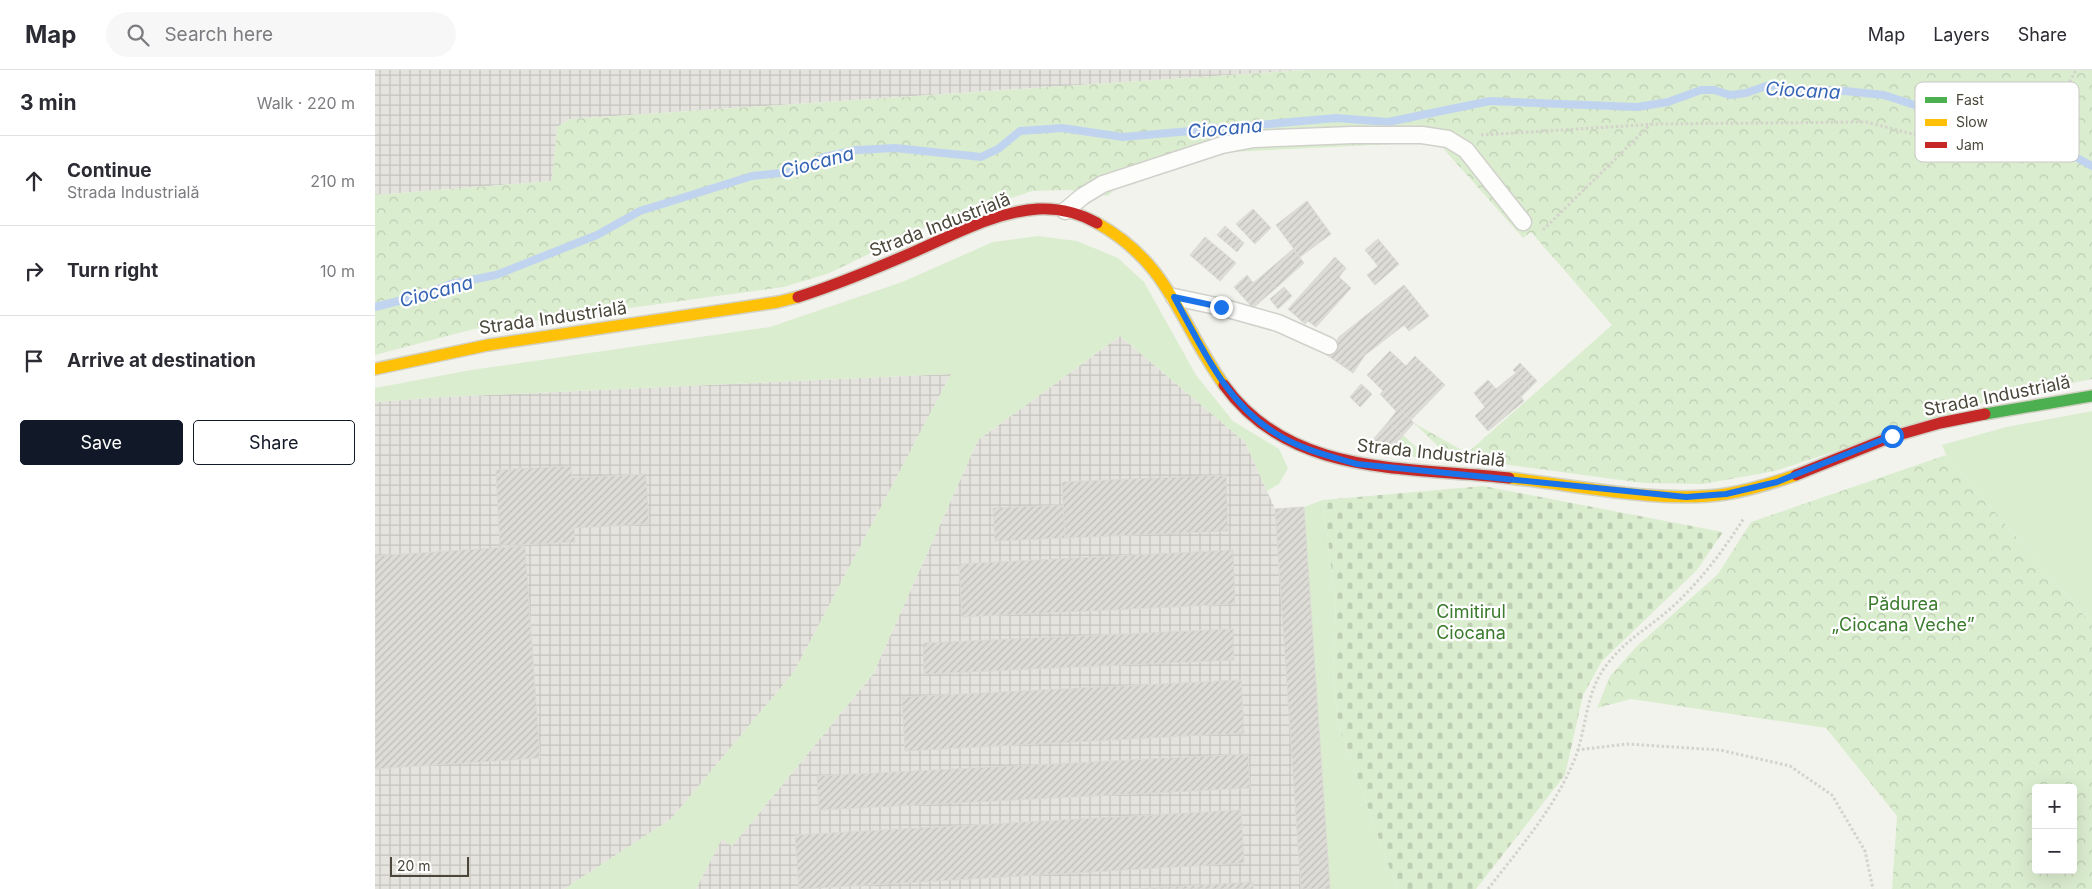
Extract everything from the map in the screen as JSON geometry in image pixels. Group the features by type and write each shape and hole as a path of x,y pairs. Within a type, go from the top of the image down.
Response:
{"street":[{"name":"Strada Industrială","path":"375,369 488,345 778,302 813,294 954,235 1019,211 1043,209 1065,211 1091,218 1129,244 1150,264 1174,297 1214,370 1241,406 1275,434 1317,453 1357,464 1486,475 1686,497 1726,494 1777,482 1892,436 1981,415 2092,396"}],"lane":[{"path":"1065,211 1103,184 1222,144 1254,140 1352,135 1422,135 1448,139 1466,150 1523,222"},
{"path":"1174,297 1221,307 1278,323 1329,346"}],"path":[{"path":"2069,82 2076,70"},
{"path":"1448,139 1463,136 1651,124 1866,122 1915,135"},
{"path":"1523,222 1540,233 1651,124"},
{"path":"1488,889 1545,815 1563,785 1577,750 1591,694 1605,667 1627,641 1670,609 1717,560 1745,516"},
{"path":"1577,750 1627,744 1721,750 1790,766 1832,796 1865,851 1873,889"}],"shaded area":[{"path":"375,70 1304,70 570,119 557,127 552,181 375,195"},
{"path":"1120,336 1245,442 1275,509 1304,507 1330,889 696,889 722,838 732,846 873,674 978,440"},
{"path":"951,374 794,672 671,819 564,889 375,889 375,402 445,397"}],"green space":[{"path":"1305,70 2092,70 2092,379 1995,399 1775,471 1703,484 1643,483 1449,457 1414,423 1467,453 1612,325 1531,232 1523,238 1441,146 1417,143 1231,152 1115,189 1108,196 1068,190 1032,191 926,227 827,274 784,287 474,329 375,355 375,195 552,181 557,127 570,119"},
{"path":"1038,236 1077,241 1118,258 1144,282 1196,375 1233,421 1279,449 1288,468 1279,484 1267,491 1245,442 1120,336 978,440 873,674 732,846 722,839 696,889 564,889 671,819 794,672 951,374 445,397 375,402 375,388 471,370 770,327 902,282 993,242"},
{"path":"2092,411 2092,625 1946,455 1942,445 2006,427"},
{"path":"1403,435 1430,460 1390,452"},
{"name":"Pădurea „Ciocana Veche”","path":"1946,455 2092,625 2092,889 1892,889 1897,816 1826,728 1631,699 1597,708 1610,676 1637,646 1718,574 1751,522"},
{"name":"Cimitirul Ciocana","path":"1483,486 1723,532 1697,570 1602,661 1583,695 1565,775 1476,889 1397,889 1338,724 1333,671 1336,605 1323,500"},
{"path":"1323,500 1336,605 1333,671 1338,724 1397,889 1330,889 1304,507"}],"building":[{"path":"1307,201 1331,234 1300,257 1276,225"},
{"path":"1253,209 1271,228 1255,244 1236,224"},
{"path":"1225,226 1244,243 1237,252 1217,235"},
{"path":"1205,237 1236,263 1220,281 1190,255"},
{"path":"1378,239 1399,264 1375,285 1367,275 1378,266 1365,250"},
{"path":"1293,249 1304,263 1276,288 1264,274"},
{"path":"1335,257 1346,268 1339,277 1351,288 1316,327 1308,321 1305,324 1288,309"},
{"path":"1264,274 1276,288 1253,308 1234,287 1247,275 1253,283"},
{"path":"1404,285 1429,316 1409,331 1404,325 1365,355 1353,373 1327,355 1339,337"},
{"path":"1284,287 1292,296 1278,309 1270,299"},
{"path":"1390,351 1406,366 1415,356 1445,385 1411,420 1399,408 1396,411 1380,394 1383,391 1367,375"},
{"path":"1520,363 1537,381 1530,388 1513,370"},
{"path":"1516,373 1530,388 1521,397 1507,380"},
{"path":"1488,380 1496,389 1507,380 1524,401 1488,431 1475,416 1485,407 1474,393"},
{"path":"1361,384 1372,394 1360,407 1350,397"},
{"path":"1399,408 1414,423 1403,435 1388,422"},
{"path":"1388,422 1403,435 1390,452 1366,448"},
{"path":"571,466 572,478 646,474 649,524 574,528 575,542 500,546 496,470"},
{"path":"1226,475 1228,531 1065,538 1062,482"},
{"path":"1063,505 1065,538 995,541 993,508"},
{"path":"1304,507 1330,889 1301,889 1275,509"},
{"path":"525,546 540,758 375,769 375,556"},
{"path":"1233,550 1235,604 962,617 959,564"},
{"path":"1233,629 1234,660 924,674 923,643"},
{"path":"1241,680 1244,733 905,751 902,697"},
{"path":"1248,754 1250,788 819,810 817,776"},
{"path":"1241,810 1244,863 799,889 795,835"},
{"path":"1253,882 1253,889 1131,889"}],"waterway":[{"name":"Ciocana","path":"375,307 426,294 451,284 496,275 597,235 640,211 752,176 799,171 824,157 856,150 895,148 981,157 998,149 1020,131 1062,128 1123,137 1336,118 1388,122 1490,101 1637,107 1668,102 1701,90 1714,90 1730,95 1746,93 1769,85 1794,90 1835,90 1884,95 1915,105"},
{"name":"Ciocana","path":"2079,159 2092,166"}],"traffic: fast":[{"path":"1985,414 2092,396"}],"traffic: slow":[{"path":"1097,223 1122,239 1142,257 1158,276 1224,385"},
{"path":"375,369 488,345 778,302 798,297"},
{"path":"1509,478 1673,497 1726,494 1796,475"}],"traffic: jam":[{"path":"798,297 858,276 975,225 1006,214 1038,209 1054,209 1083,216 1097,223"},
{"path":"1224,385 1251,415 1283,437 1317,452 1354,462 1392,468 1509,478"},
{"path":"1796,475 1891,437 1940,423 1985,414"}],"route":[{"path":"1221,307 1174,297 1214,370 1241,406 1275,434 1317,453 1357,464 1486,475 1686,497 1726,494 1777,482 1892,436"}]}
